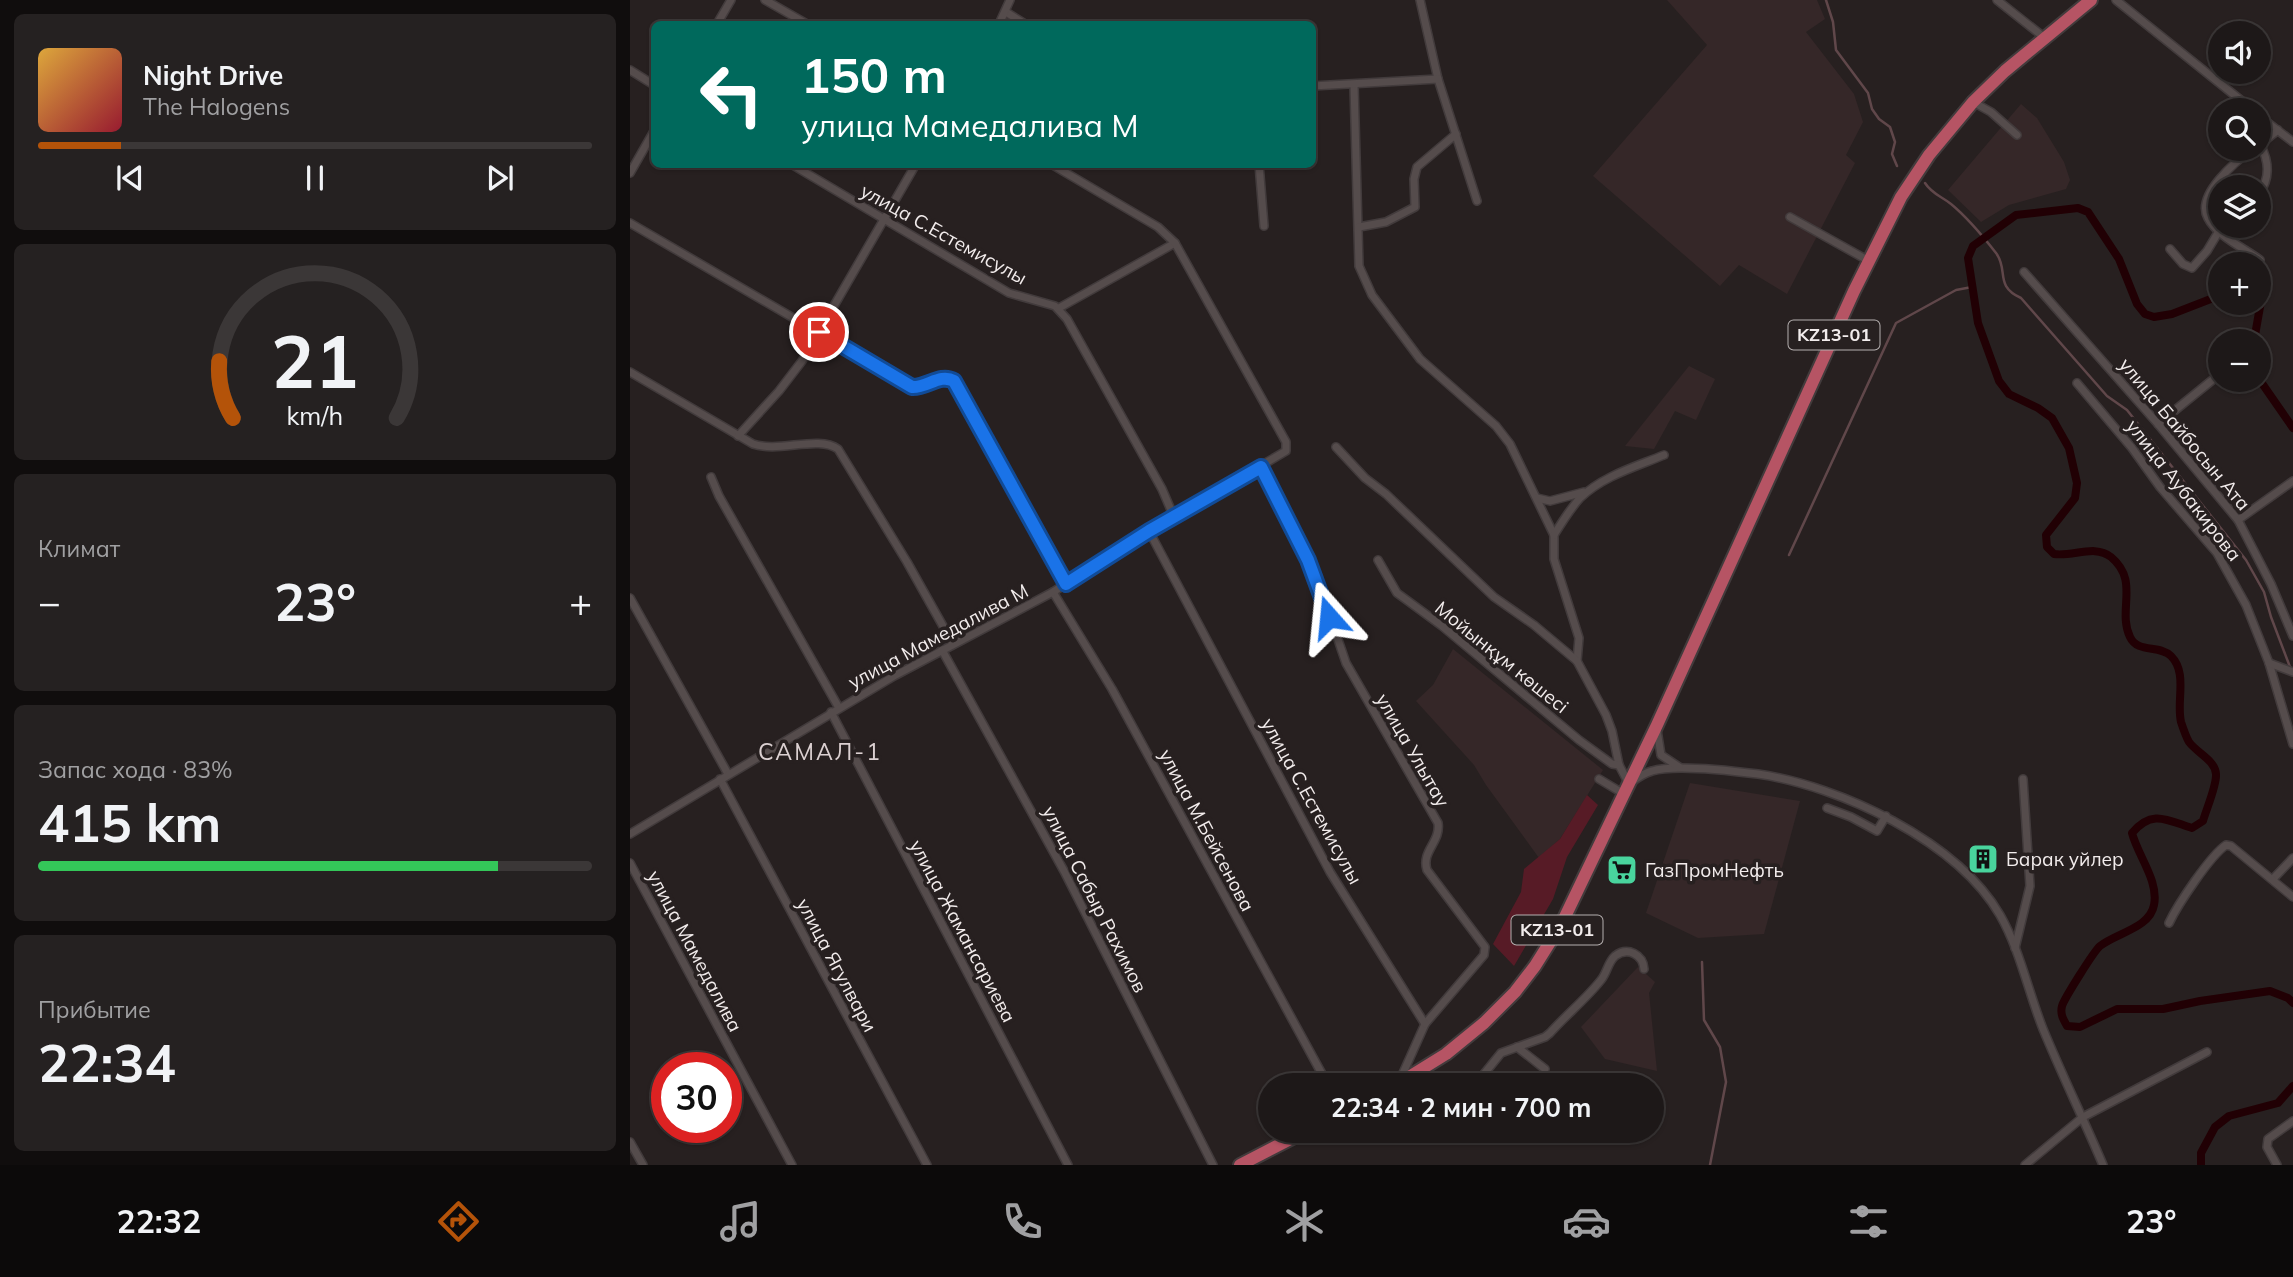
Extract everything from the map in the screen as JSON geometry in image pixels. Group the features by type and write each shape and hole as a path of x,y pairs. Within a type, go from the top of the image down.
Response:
{"highway":[{"name":"KZ13-01","path":"1418,1072 1485,1023 1515,992 1562,923 1657,725 1869,261 1901,197 1973,102 2091,0"},
{"path":"1240,1165 1283,1143"}],"street":[{"path":"719,21 731,0"},
{"path":"765,0 802,21"},
{"path":"1001,21 1010,0"},
{"path":"1420,0 1438,79 1477,201"},
{"path":"1997,0 2045,38"},
{"path":"2116,0 2238,98"},
{"path":"1006,12 1020,21"},
{"path":"630,70 651,83"},
{"path":"1316,86 1438,79"},
{"name":"Мойынқұм көшесі","path":"1353,85 1359,266 1372,295 1420,359 1504,436 1537,498 1554,535 1554,559 1579,638 1577,661 1606,715 1626,789"},
{"path":"1973,102 1991,112 2017,135"},
{"path":"2271,125 2293,142"},
{"path":"2271,135 2277,130"},
{"path":"1359,228 1386,222 1415,207 1414,179 1417,167 1456,134"},
{"path":"630,173 651,136"},
{"path":"2224,175 2235,161"},
{"name":"улица С.Естемисулы","path":"798,168 1009,292 1059,309"},
{"path":"738,436 779,391 819,332 914,168"},
{"path":"1058,168 1158,227 1175,243 1059,309 1162,489 1174,517"},
{"path":"1259,168 1264,226"},
{"path":"2208,199 2205,209 2208,223"},
{"path":"1790,217 1869,261"},
{"path":"630,223 912,387 922,387 943,378 954,381 1066,584"},
{"path":"2170,249 2182,264 2192,268 2215,238"},
{"path":"2229,238 2248,252"},
{"name":"улица Мамедалива М","path":"630,834 831,712 1053,592 1149,531 1284,453 1286,442 1175,243"},
{"name":"улица Байбосын Ата","path":"2024,272 2158,424 2238,520 2271,584 2293,636"},
{"path":"630,372 761,447 826,444 838,449 953,644"},
{"name":"улица Аубакирова","path":"2077,383 2217,553 2246,605 2269,663 2293,744"},
{"path":"2158,424 2208,384"},
{"path":"1336,447 1365,478 1386,494 1494,597 1534,625 1577,661"},
{"path":"1537,498 1550,500 1589,490 1626,470 1664,455"},
{"name":"улица Улытау","path":"1261,467 1320,587 1346,663 1437,823 1439,831 1425,859 1427,870 1485,947 1484,955 1425,1024"},
{"path":"711,477 719,496 839,708"},
{"path":"2238,520 2293,481"},
{"path":"1554,535 1569,512 1589,490"},
{"name":"улица С.Естемисулы","path":"1149,531 1330,872 1425,1024"},
{"name":"Мойынқұм көшесі","path":"1378,560 1398,593 1442,626 1579,740 1612,764 1619,765"},
{"name":"улица М.Бейсенова","path":"1053,592 1112,689 1321,1073"},
{"path":"630,598 728,774"},
{"name":"улица Сабыр Рахимов","path":"942,650 1064,871 1213,1165"},
{"path":"2269,663 2291,671"},
{"name":"улица Жамансариева","path":"831,712 1068,1165"},
{"path":"1657,725 1661,755 1683,769"},
{"path":"1599,779 1626,789 1656,770 1748,773 1789,780 1886,816 1911,829 1966,873 1995,907 2015,949 2043,1030 2103,1165"},
{"name":"улица Ягулвари","path":"720,779 926,1165"},
{"path":"2015,949 2030,886 2023,779"},
{"path":"1828,808 1877,831 1886,816"},
{"path":"2169,923 2194,884 2220,849 2226,845 2231,846 2293,897"},
{"path":"2273,879 2293,858"},
{"name":"улица Мамедалива","path":"630,863 792,1165"},
{"path":"1484,1073 1496,1058 1550,1033 1601,980 1612,959 1619,954 1625,952 1637,955 1642,960 1644,969"},
{"path":"1402,1073 1425,1024"},
{"path":"1517,1048 1545,1069"},
{"path":"2025,1165 2083,1117 2207,1052"},
{"path":"2277,1165 2267,1147 2268,1139 2293,1121"},
{"path":"630,1142 643,1165"}],"shaded area":[{"path":"1667,0 1817,0 1825,19 1806,32 1854,94 1863,122 1846,155 1855,163 1787,294 1739,265 1720,286 1593,176 1707,45"},
{"path":"2021,104 2037,118 2064,162 2070,180 2066,189 2009,205 1981,222 1948,190"},
{"path":"1689,366 1715,379 1696,420 1675,411 1654,449 1625,446"},
{"path":"1453,649 1603,770 1560,839 1539,858 1474,765 1416,701 1433,685"},
{"path":"1690,783 1800,801 1764,934 1698,938 1646,913"},
{"path":"1587,795 1598,805 1567,857 1553,899 1514,966 1493,944 1521,892 1524,869 1560,839"},
{"path":"1638,967 1655,982 1649,993 1657,1071 1605,1059 1581,1027"}],"waterway":[{"path":"1826,0 1833,22 1836,50 1868,93 1872,109 1879,119 1890,127 1895,142 1892,154 1897,166"},
{"path":"1925,183 1957,209 1980,233 2000,259 2008,288 2021,298 2107,396 2127,410 2246,560 2264,592 2290,667"},
{"path":"2208,300 2172,314 2154,317 2145,314 2137,304 2119,259 2088,212 2078,208 2016,215 1973,246 1968,258 1978,323 1999,381 2009,394 2052,418 2069,448 2077,483 2075,498 2046,535 2047,547 2054,554 2098,551 2111,557 2120,566 2126,586 2126,616 2130,637 2138,645 2166,652 2176,663 2180,679 2181,722 2189,742 2209,761 2216,774 2203,821 2192,828 2160,818 2153,819 2146,821 2132,833 2154,887 2154,905 2151,913 2139,925 2100,946 2064,1002 2061,1009 2063,1019 2067,1026 2080,1027 2117,1009 2163,1009 2270,991 2288,998 2293,1003"},
{"path":"1789,555 1896,323 1956,290 1972,287"},
{"path":"2256,329 2259,315"},
{"path":"2268,392 2293,428"},
{"path":"1702,962 1704,1020 1720,1047 1726,1082 1710,1165"},
{"path":"2201,1165 2201,1153 2215,1127 2229,1116 2278,1103 2293,1086"}],"place":[{"name":"Барак уйлер","path":"1983,859"},
{"name":"ГазПромНефть","path":"1622,870"}],"district":[{"name":"САМАЛ-1","path":"820,752"}],"route":[{"path":"819,332 912,387 922,387 943,378 954,381 1066,584 1149,531 1261,467 1308,560 1329,617"}]}
